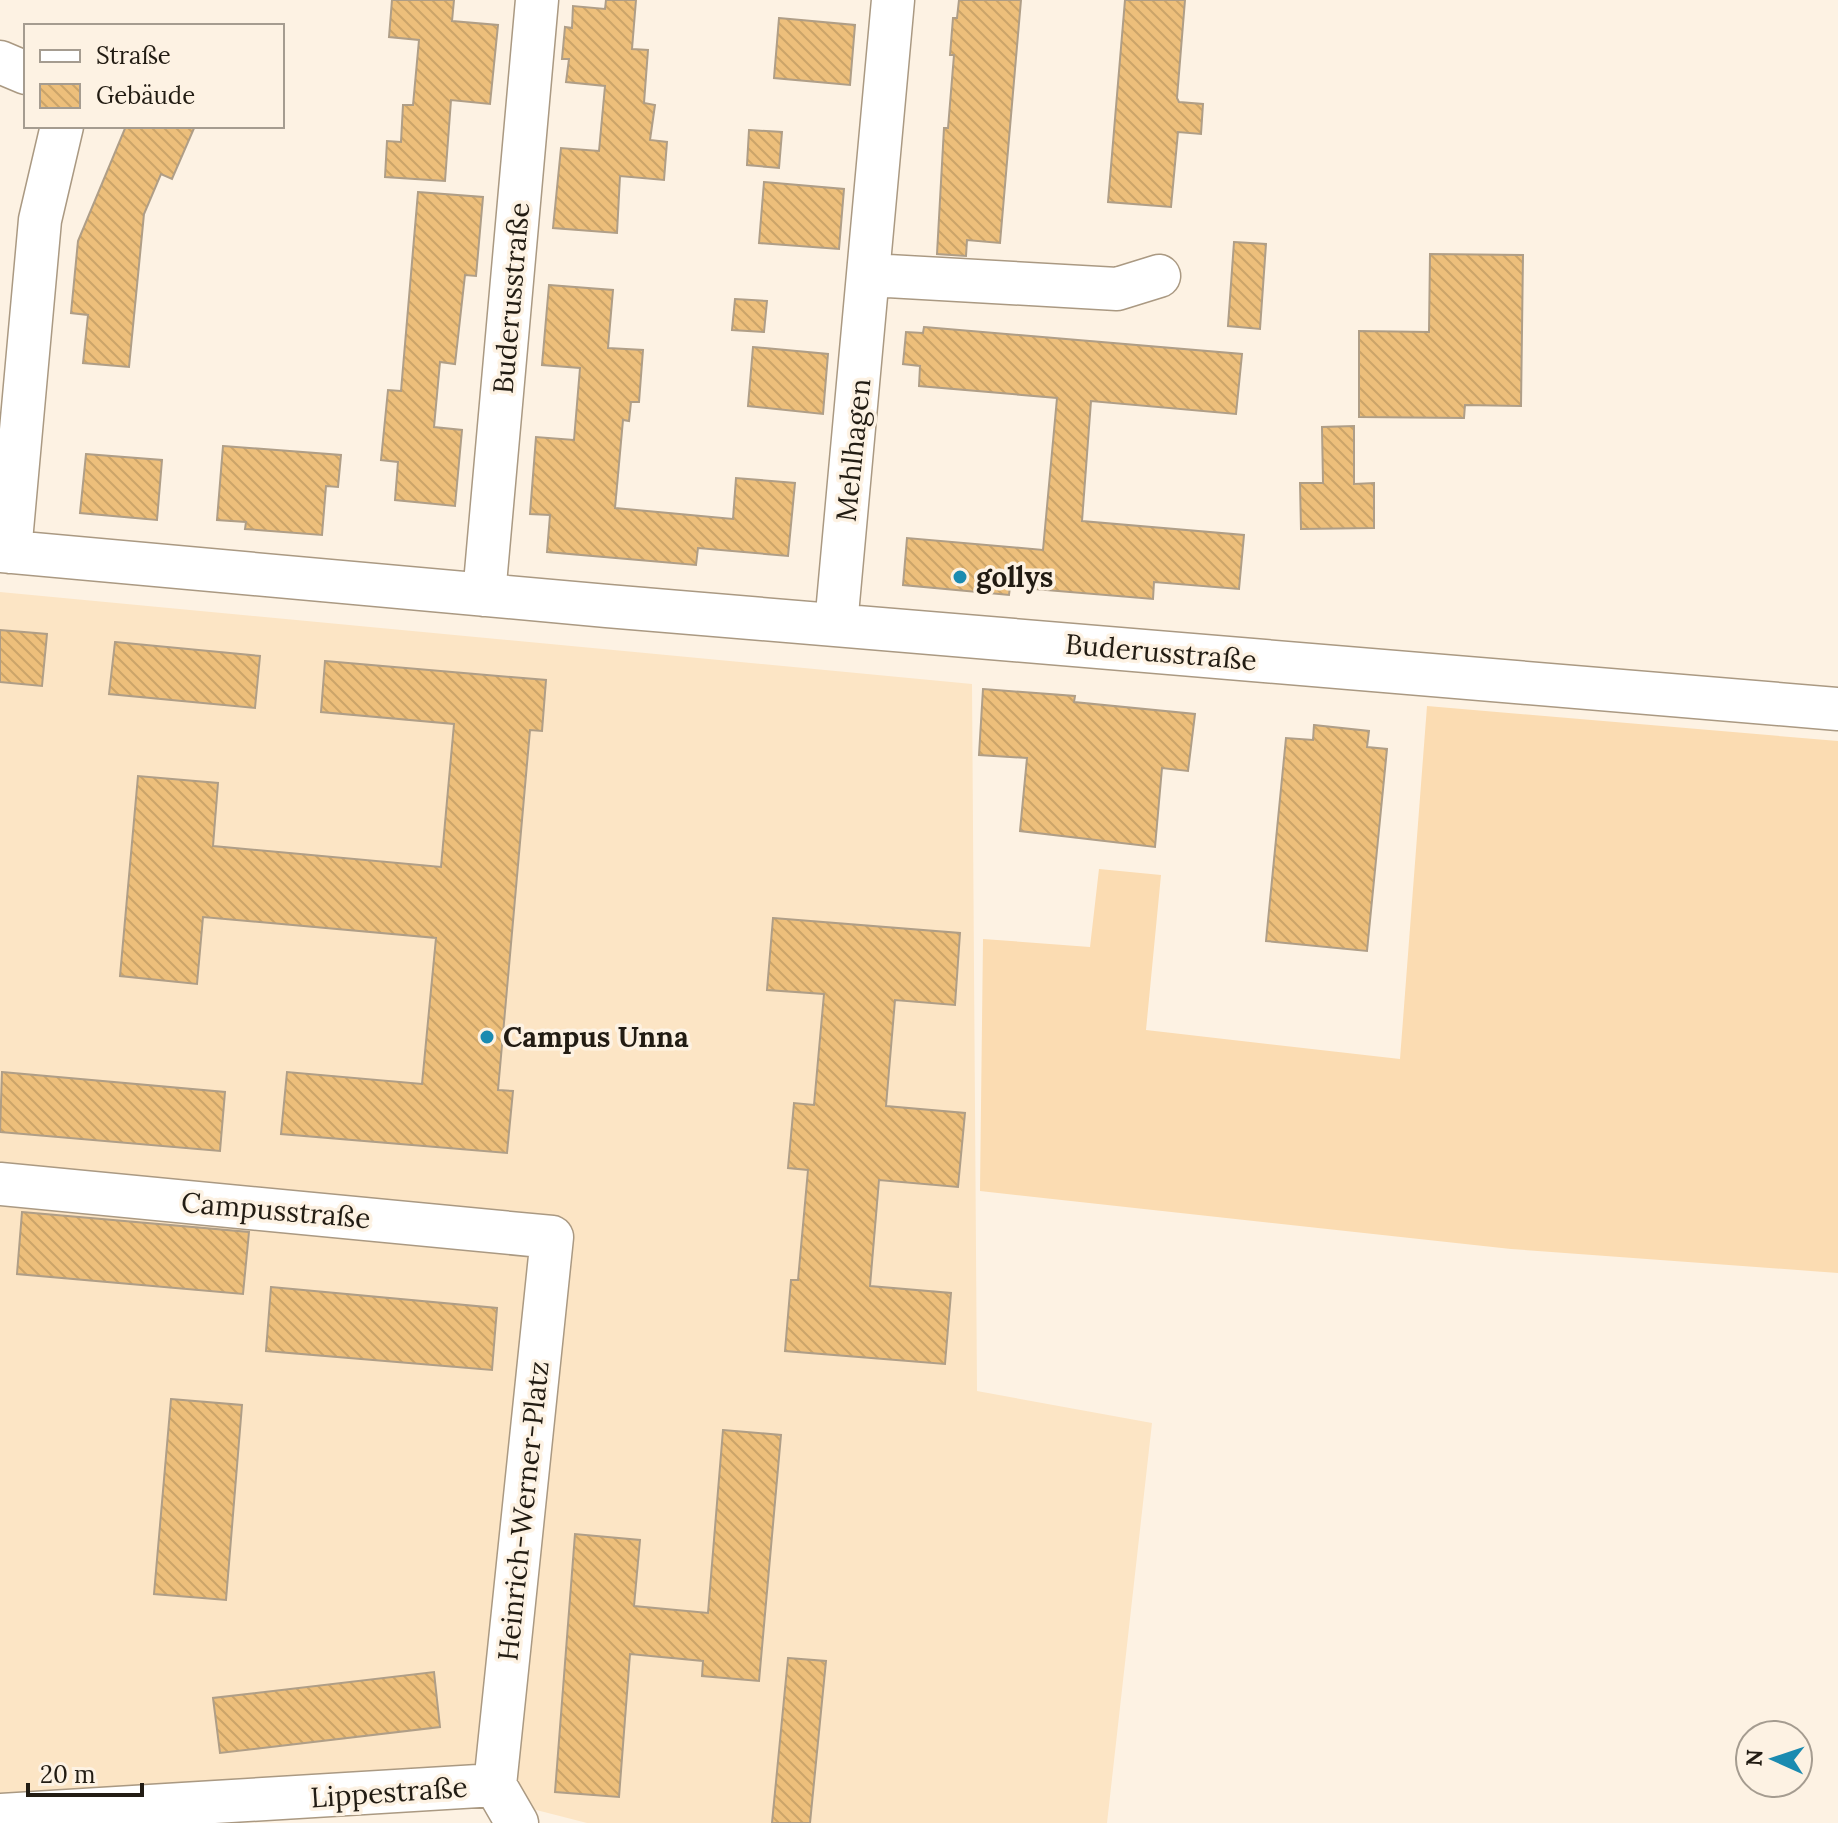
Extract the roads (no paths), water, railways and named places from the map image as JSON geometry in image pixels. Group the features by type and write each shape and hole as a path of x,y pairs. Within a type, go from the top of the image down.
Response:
{"street":[{"name":"Buderusstraße","path":"484,595 537,0"},
{"name":"Mehlhagen","path":"836,625 893,0"},
{"path":"0,62 24,72"},
{"path":"5,551 40,220 62,128"},
{"path":"870,275 1117,289 1159,276"},
{"name":"Buderusstraße","path":"5,551 484,595 1838,709"},
{"name":"Campusstraße","path":"0,1184 552,1237"},
{"name":"Heinrich-Werner-Platz","path":"495,1785 552,1237"},
{"name":"Lippestraße","path":"0,1815 495,1785 517,1823"}],"place":[{"name":"gollys","path":"960,577"},
{"name":"Campus Unna","path":"487,1037"}]}
